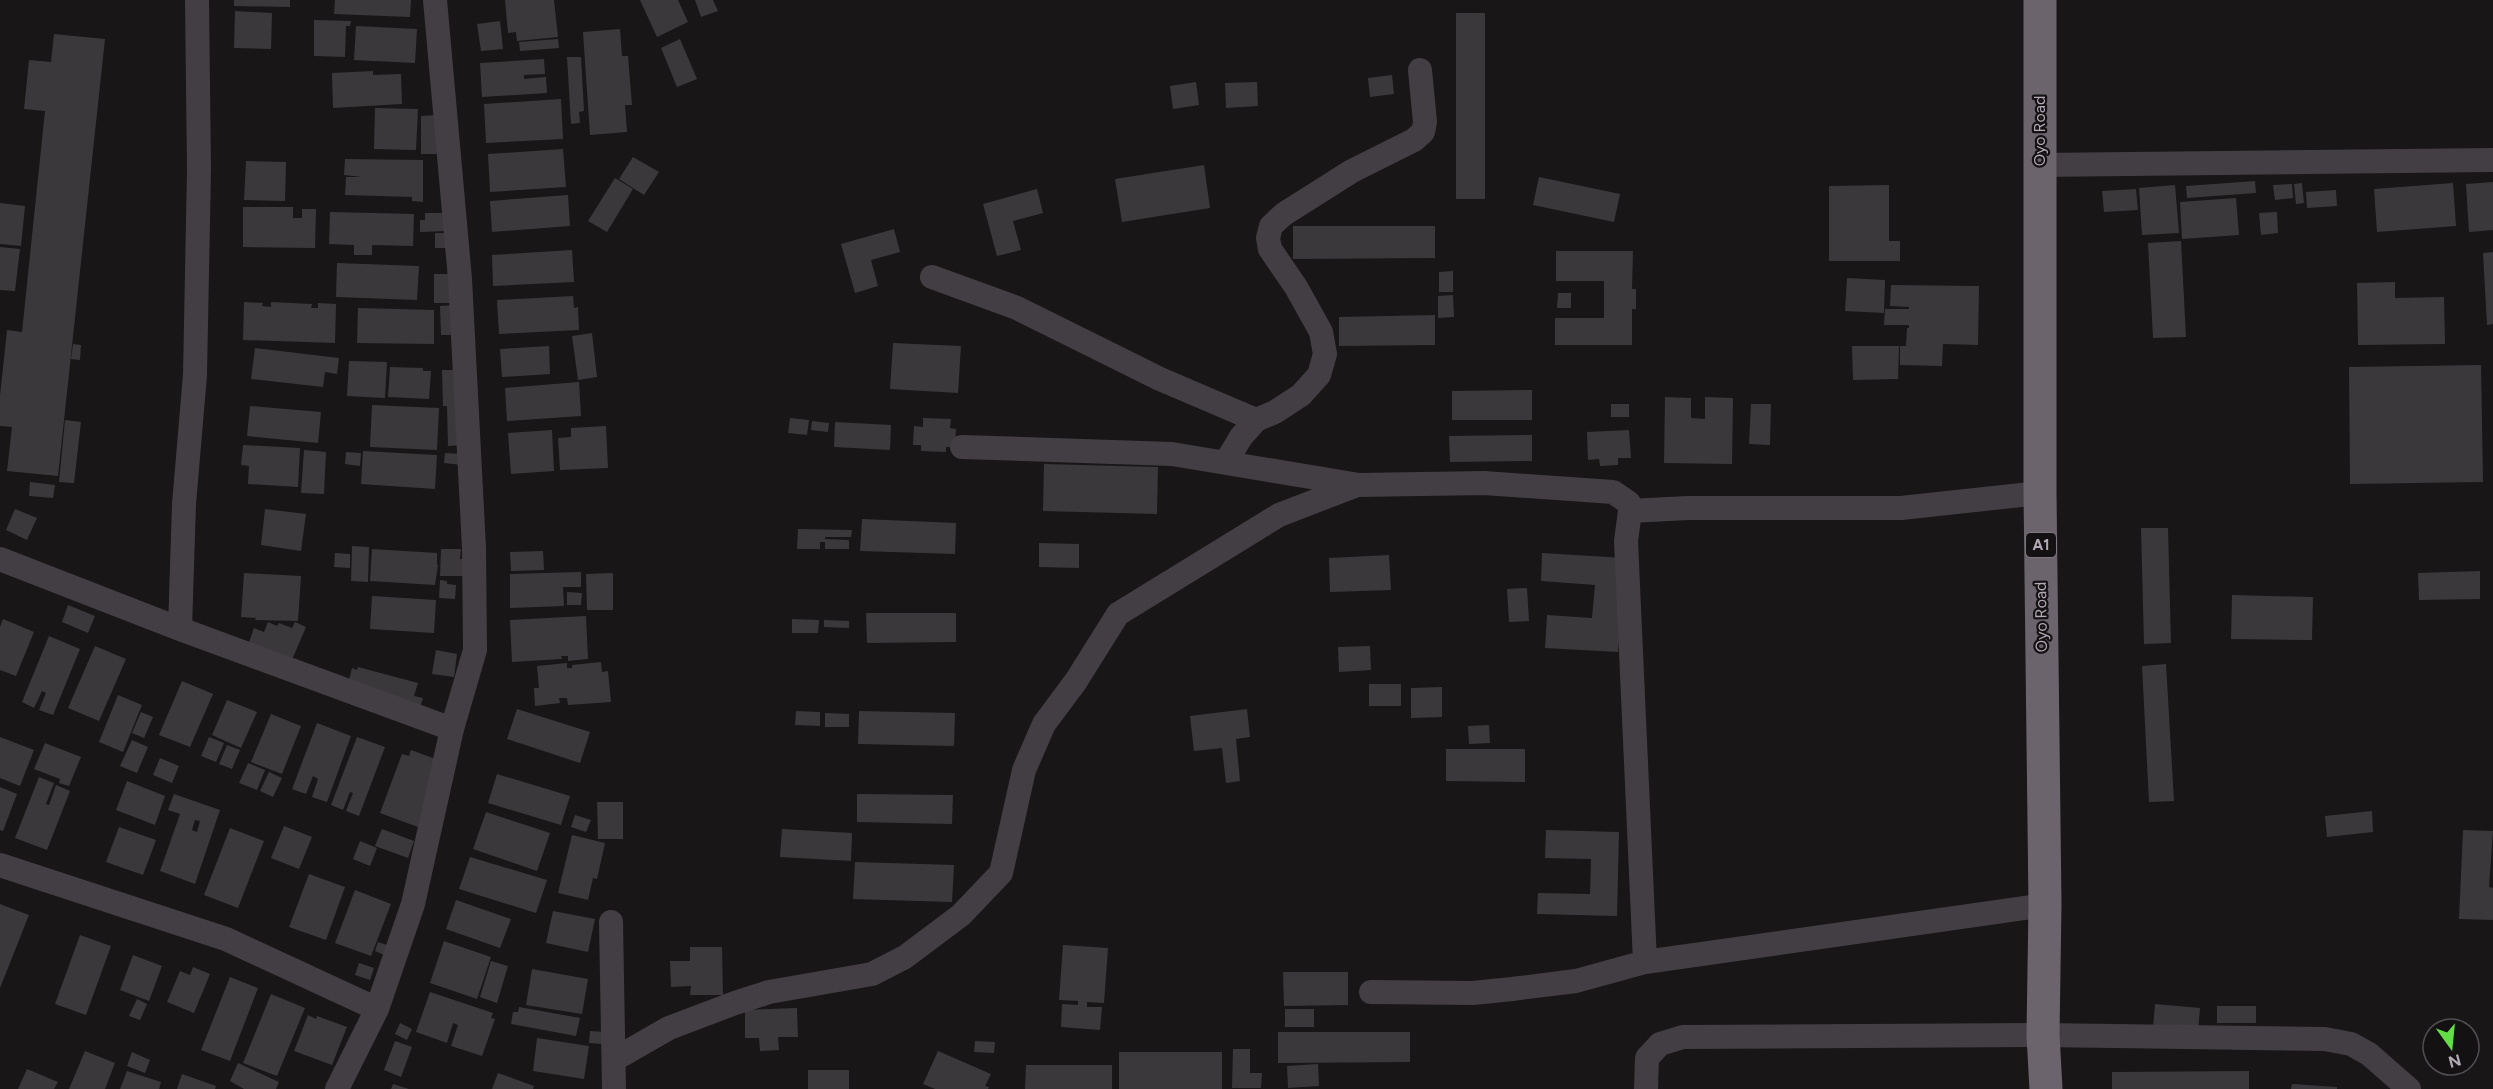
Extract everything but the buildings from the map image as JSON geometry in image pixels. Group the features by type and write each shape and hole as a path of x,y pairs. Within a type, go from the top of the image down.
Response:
{"highway":[{"name":"Oyo Road","path":"2040,0 2040,493 2045,905 2043,1035 2046,1089"}],"street":[{"path":"180,629 184,504 195,375 199,170 197,0"},
{"path":"337,1089 377,1009 413,904 452,729 475,651 474,560 460,279 435,0"},
{"path":"1226,462 1240,437 1256,420 1275,412 1301,395 1319,375 1324,354 1321,332 1296,287 1270,249 1268,238 1271,226 1284,214 1352,171 1414,140 1423,132 1425,122 1420,70"},
{"path":"2039,165 2493,160"},
{"path":"932,277 1017,308 1160,379 1256,420"},
{"path":"962,447 1172,454 1359,485 1485,483 1613,492 1629,503 1626,541 1645,962"},
{"path":"615,1059 669,1028 746,999 769,992 872,974 904,957 961,915 1001,873 1024,770 1044,724 1076,681 1118,614 1279,515 1359,485"},
{"path":"1630,511 1688,508 1901,508 2040,493"},
{"path":"0,559 180,629 452,729"},
{"path":"0,865 226,939 377,1009"},
{"path":"1371,992 1473,993 1576,981 1645,962 2045,905"},
{"path":"611,922 614,1089"},
{"path":"1646,1089 1647,1058 1660,1044 1683,1037 2043,1035 2325,1039 2351,1044 2368,1054 2403,1087"}]}
